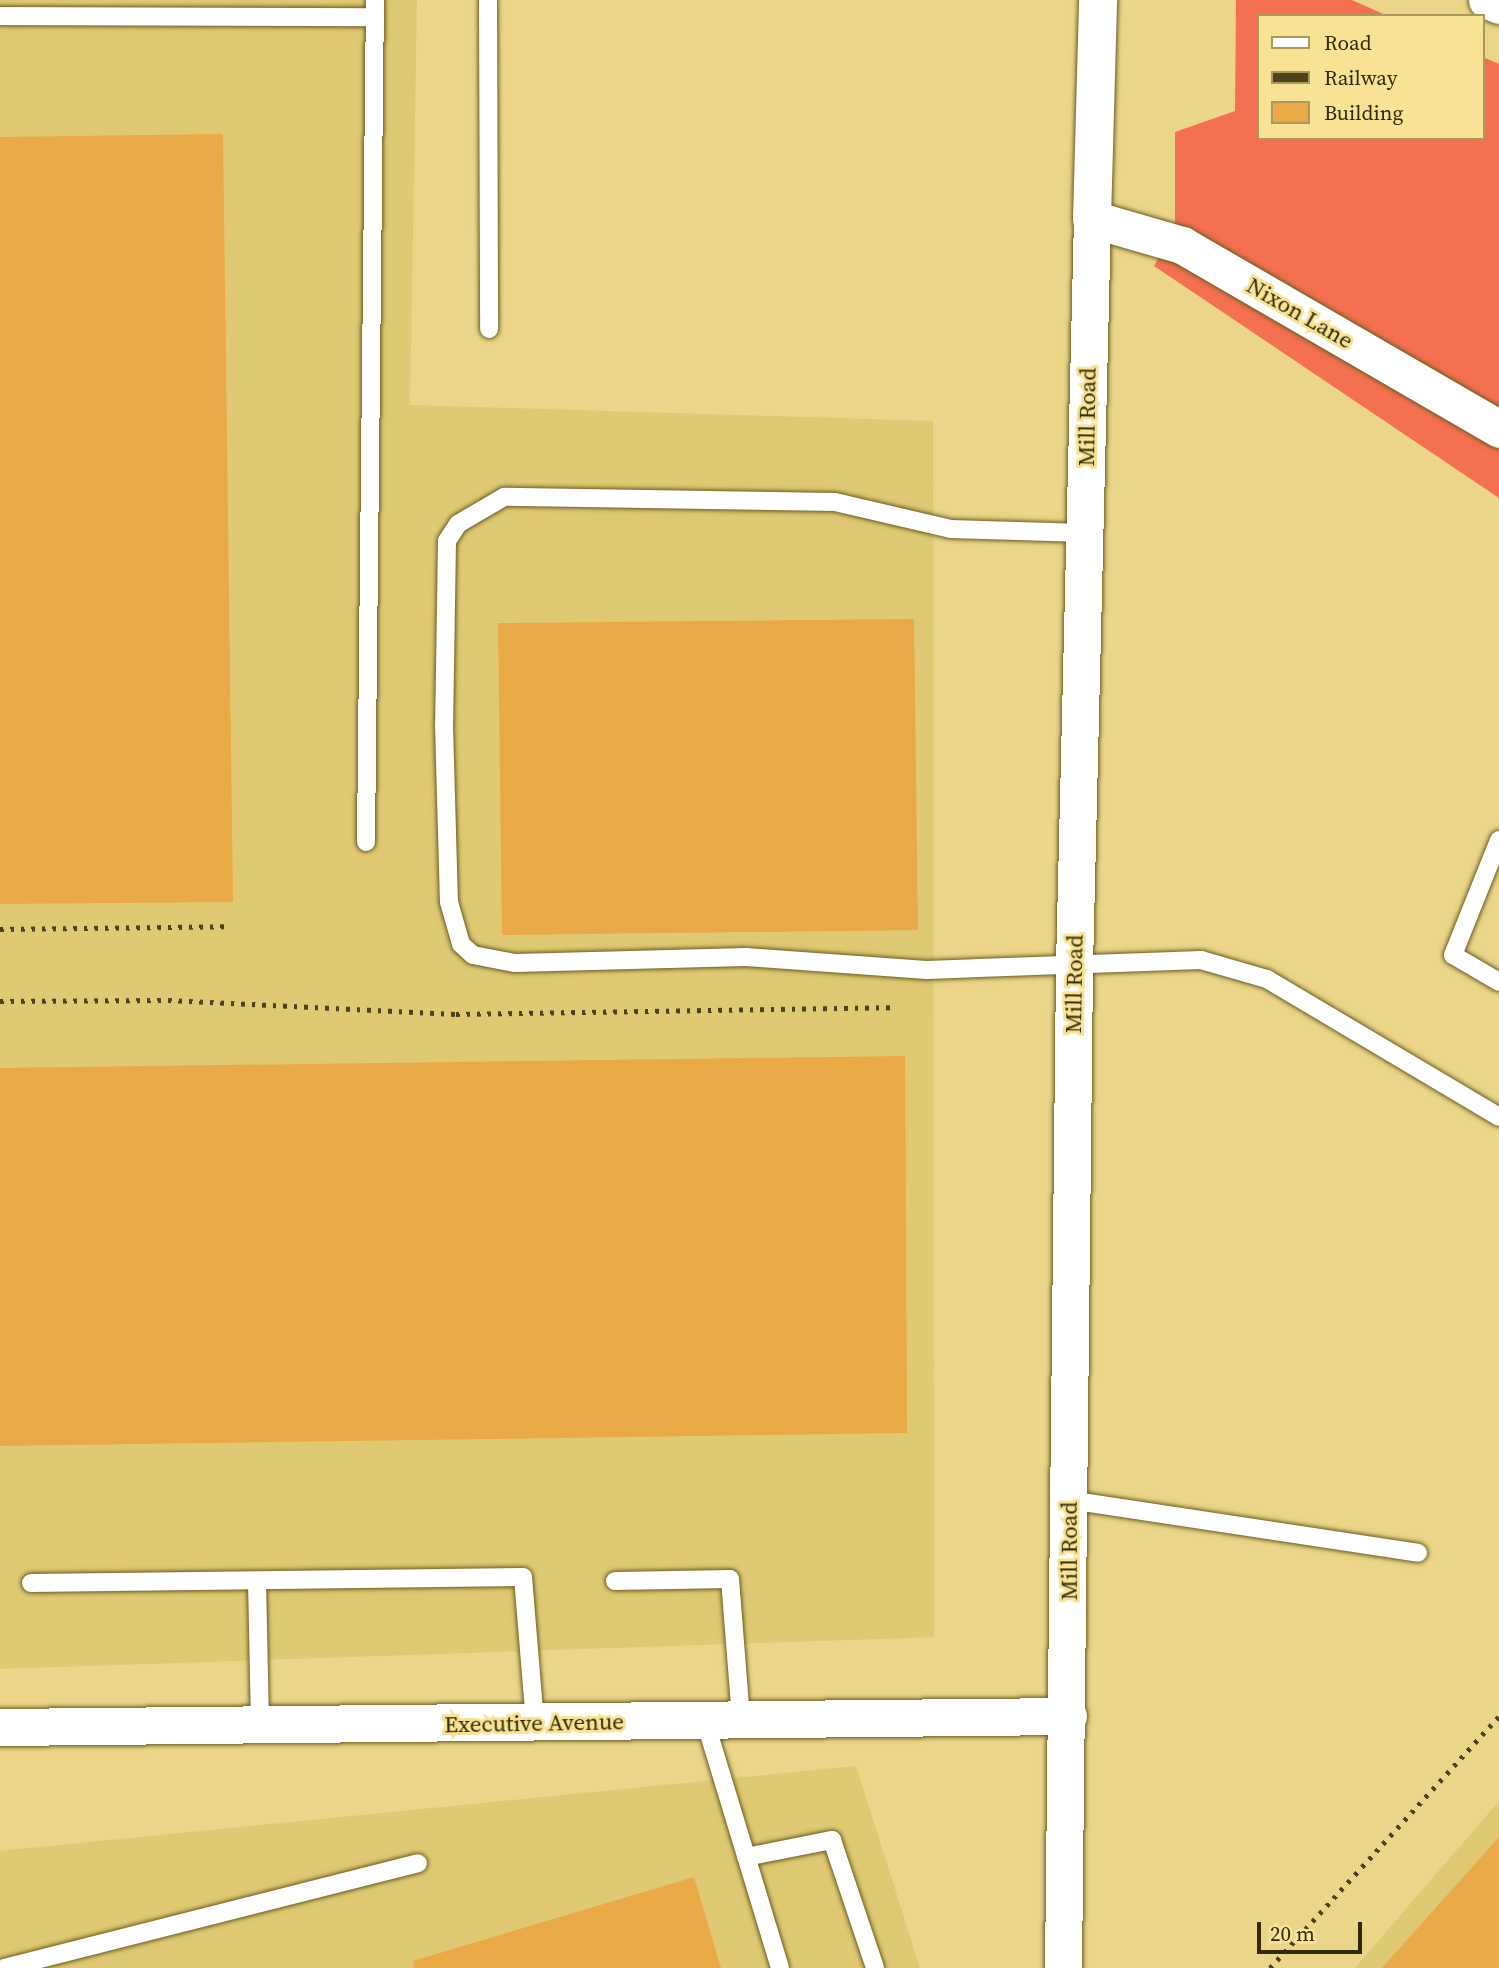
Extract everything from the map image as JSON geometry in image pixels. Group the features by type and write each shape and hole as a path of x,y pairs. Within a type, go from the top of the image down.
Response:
{"street":[{"name":"Mill Road","path":"1063,1968 1068,1716 1074,965 1098,0"},
{"path":"1487,0 1499,5"},
{"name":"Nixon Lane","path":"1092,219 1182,245 1499,429"},
{"name":"Executive Avenue","path":"0,1727 260,1727 1068,1716"}],"lane":[{"path":"488,0 489,329"},
{"path":"0,16 375,9 366,842"},
{"path":"1084,533 951,529 835,502 504,497 458,524 447,541 449,902 453,925 473,956 515,962 747,957 927,970 1201,960 1237,967 1499,1117"},
{"path":"1499,840 1453,954 1499,982"},
{"path":"1069,1500 1418,1553"},
{"path":"31,1583 523,1577 535,1723"},
{"path":"615,1581 730,1578 741,1720"},
{"path":"257,1581 260,1727"},
{"path":"705,1721 780,1968"},
{"path":"746,1857 831,1840 875,1968"},
{"path":"4,1968 418,1863"}],"shaded area":[{"path":"0,0 417,0 410,405 933,421 934,1637 0,1669"},
{"path":"1236,0 1352,0 1384,14 1258,14 1258,140 1485,140 1485,58 1499,64 1499,498 1154,266 1175,229 1175,132 1235,111"},
{"path":"856,1766 920,1968 0,1968 0,1851"},
{"path":"1499,1801 1499,1968 1355,1968"}],"building":[{"path":"223,134 233,902 0,904 0,137"},
{"path":"914,619 918,930 502,935 498,623"},
{"path":"905,1056 907,1433 0,1446 0,1068"},
{"path":"1499,1837 1499,1968 1382,1968"},
{"path":"694,1877 721,1968 414,1968 413,1961"}],"railway":[{"path":"0,929 231,926"},
{"path":"0,1001 168,1000 456,1014 890,1007"},
{"path":"1270,1968 1499,1716"}]}
